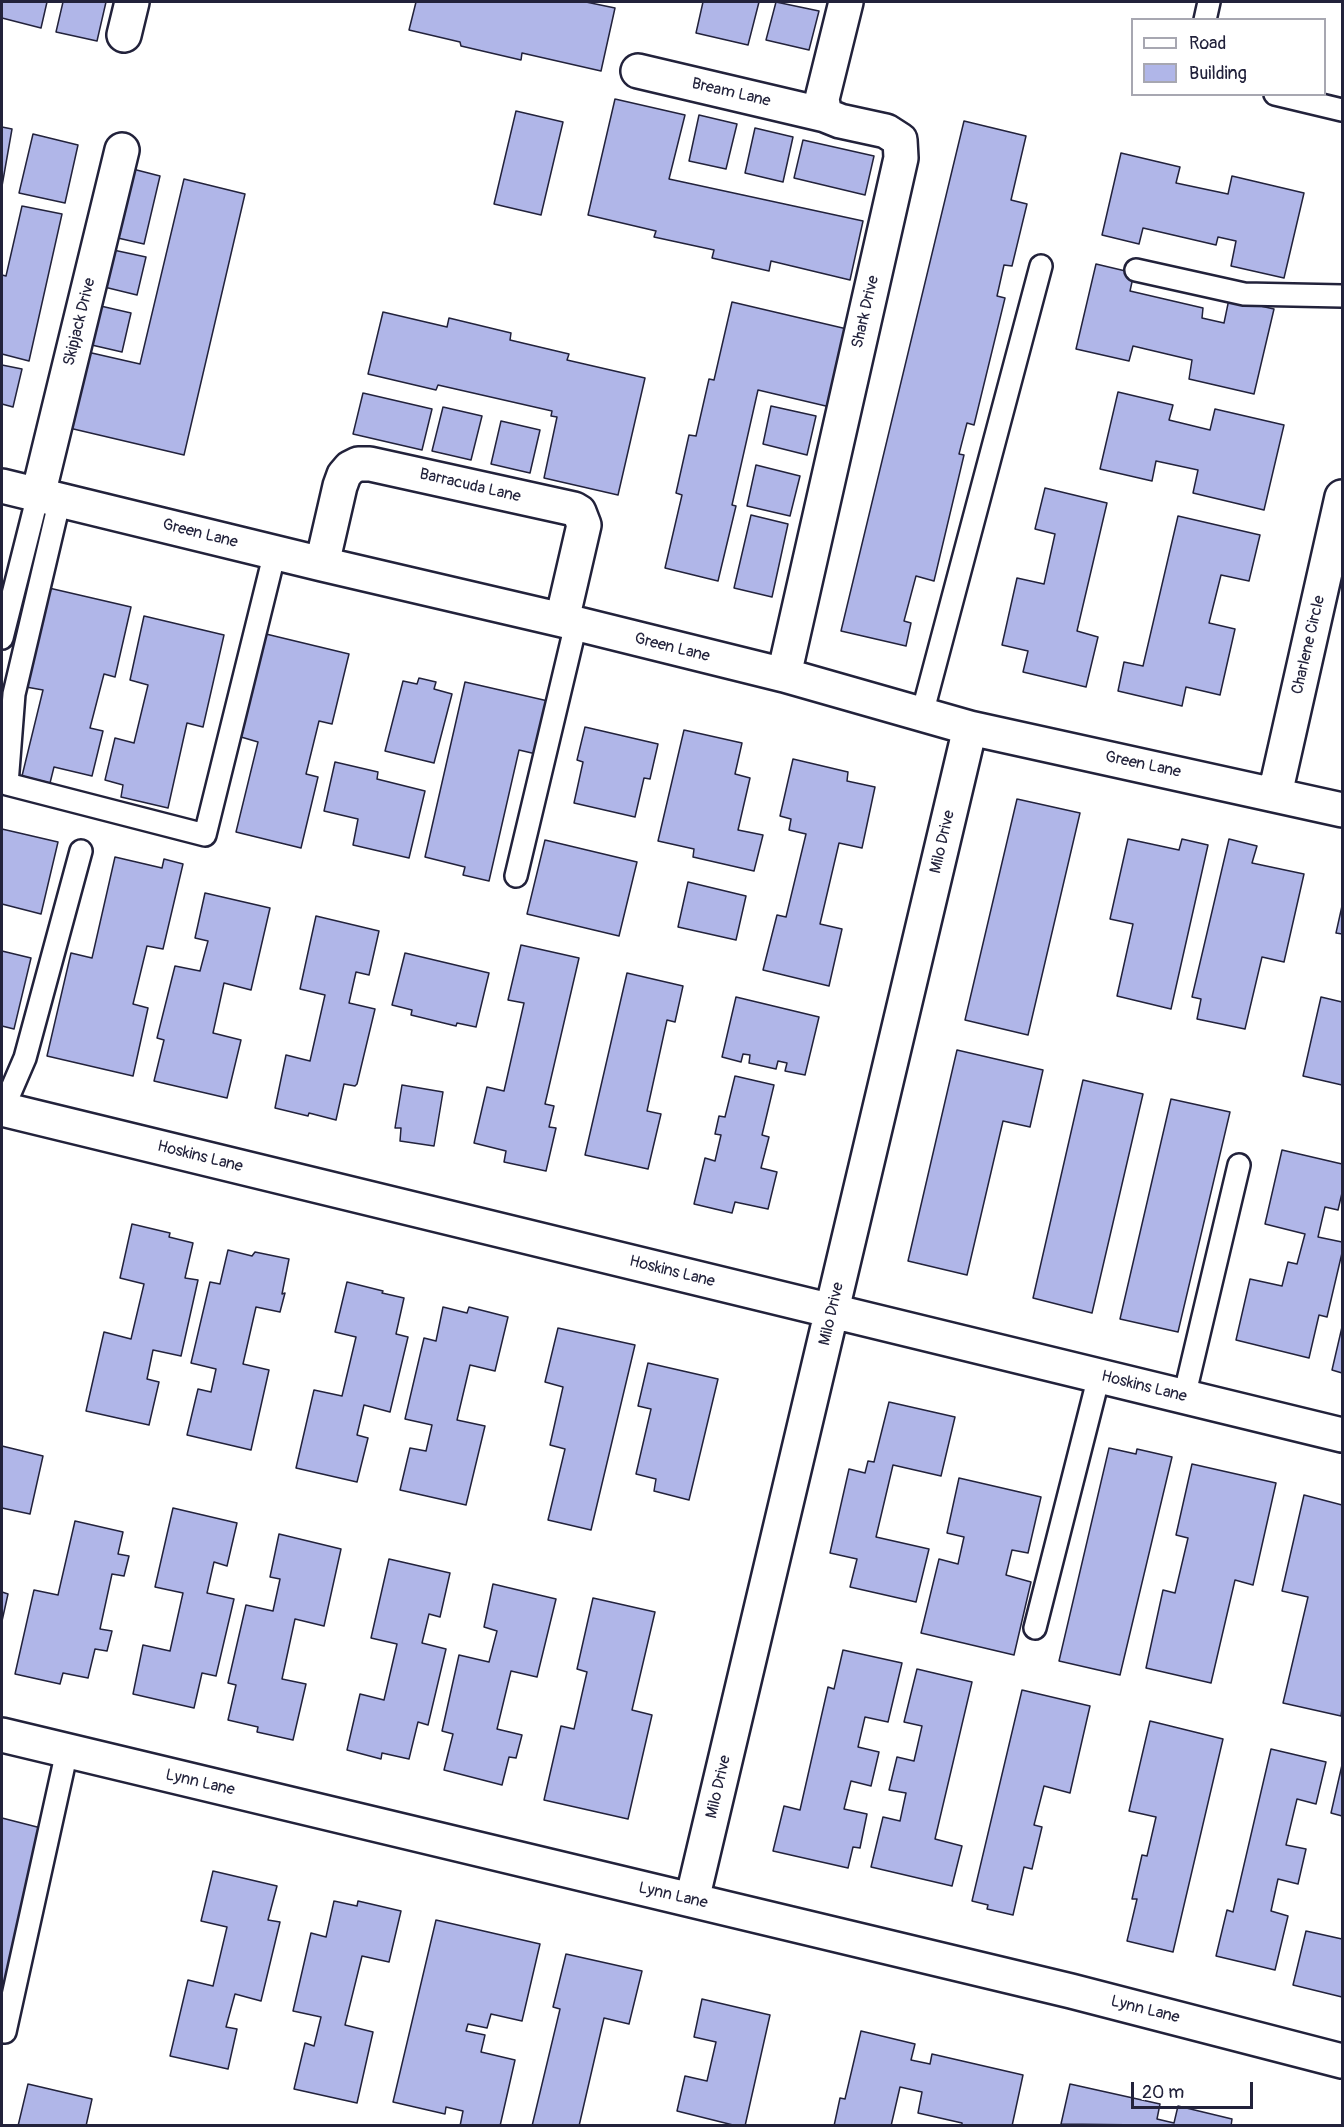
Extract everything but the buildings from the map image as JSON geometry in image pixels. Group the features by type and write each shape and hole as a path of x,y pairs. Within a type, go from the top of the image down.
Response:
{"street":[{"path":"124,35 132,2"},
{"path":"825,115 822,99 846,2"},
{"name":"Bream Lane","path":"638,71 825,115"},
{"name":"Shark Drive","path":"784,675 901,159 900,140 886,131 840,121 825,115"},
{"name":"Skipjack Drive","path":"49,497 122,150"},
{"name":"Barracuda Lane","path":"322,564 340,486 344,475 358,464 370,464 574,509 579,512 584,525 569,622"},
{"name":"Green Lane","path":"2,486 784,675 970,728 1342,810"},
{"name":"Charlene Circle","path":"1275,794 1342,497"},
{"name":"Milo Drive","path":"692,1900 970,728"},
{"name":"Hoskins Lane","path":"2,1109 1342,1435"},
{"name":"Lynn Lane","path":"2,1736 1071,1991 1342,2061"}],"lane":[{"path":"1205,18 1209,2"},
{"path":"1283,96 1342,110"},
{"path":"922,714 1041,266"},
{"path":"1136,270 1244,294 1342,296"},
{"path":"49,497 14,694 7,784 205,835 275,552"},
{"path":"2,638 49,497"},
{"path":"516,876 569,622"},
{"path":"2,1109 25,1058 81,850"},
{"path":"1184,1397 1239,1165"},
{"path":"1035,1628 1099,1376"},
{"path":"5,2032 67,1751"}]}
